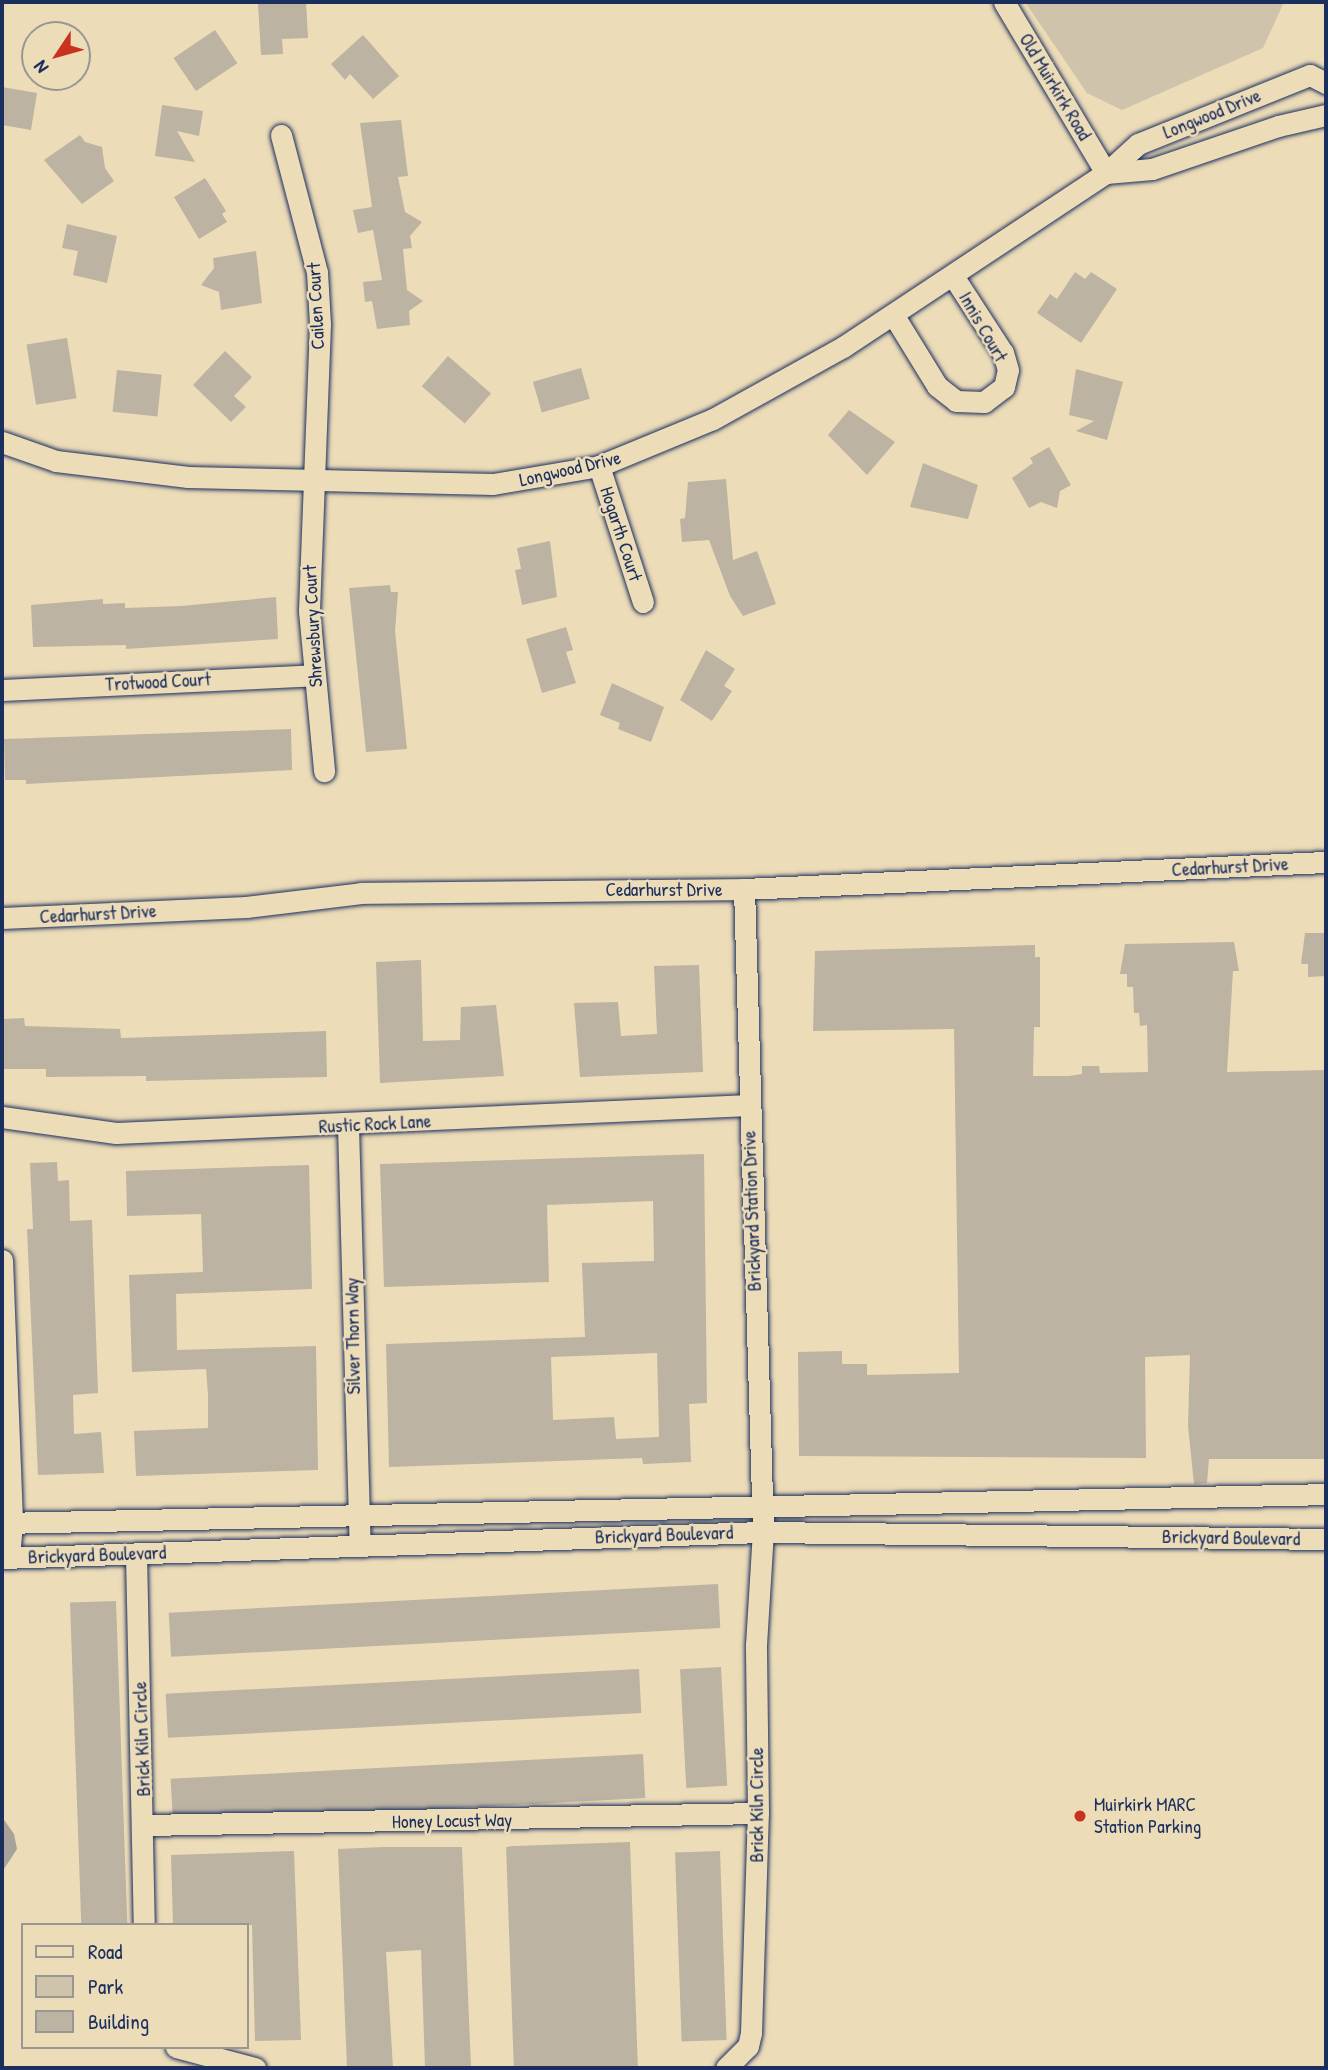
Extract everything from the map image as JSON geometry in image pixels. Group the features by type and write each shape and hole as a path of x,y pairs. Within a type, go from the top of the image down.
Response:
{"street":[{"name":"Old Muirkirk Road","path":"1004,2 1106,173"},
{"name":"Longwood Drive","path":"2,442 56,461 116,470 315,481 493,484 599,466 713,419 894,316 1106,173 1138,144 1310,75 1326,83"},
{"name":"Longwood Drive","path":"1106,173 1152,169 1278,126 1326,115"},
{"name":"Cailen Court","path":"281,135 317,272 320,324 315,481"},
{"name":"Innis Court","path":"894,316 937,386 956,401 984,402 1004,387 1008,370 1003,353 953,276"},
{"name":"Hogarth Court","path":"599,466 643,602"},
{"name":"Shrewsbury Court","path":"315,481 309,611 324,771"},
{"name":"Trotwood Court","path":"2,690 315,675"},
{"name":"Cedarhurst Drive","path":"2,918 246,907 410,891 744,889 1326,862"},
{"name":"Brickyard Station Drive","path":"744,889 762,1532"},
{"name":"Rustic Rock Lane","path":"2,1117 116,1133 348,1126 749,1105"},
{"name":"Silver Thorn Way","path":"348,1126 356,1513 360,1546"},
{"path":"2,1260 7,1523 5,1558"},
{"name":"Brickyard Boulevard","path":"7,1523 761,1503 1326,1494"},
{"name":"Brickyard Boulevard","path":"5,1558 762,1532 1326,1539"},
{"name":"Brick Kiln Circle","path":"726,2068 748,2046 751,2034 758,1813 756,1645 762,1532"},
{"name":"Brick Kiln Circle","path":"136,1553 145,1825 144,1923"},
{"name":"Honey Locust Way","path":"145,1825 758,1813"},
{"path":"184,2049 255,2068"}],"green space":[{"path":"1025,2 1284,2 1263,48 1122,110 1087,93"}],"shaded area":[{"path":"2,1817 14,1834 17,1849 2,1872"}],"building":[{"path":"306,2 308,38 282,39 283,54 261,55 258,4"},
{"path":"215,30 237,63 196,91 174,58"},
{"path":"363,35 399,76 373,99 350,74 345,80 331,64"},
{"path":"2,87 37,93 31,130 2,125"},
{"path":"162,105 203,111 199,136 177,131 195,162 155,156"},
{"path":"401,120 408,176 398,177 405,212 422,222 410,236 412,248 403,249 407,290 423,301 409,311 410,325 377,329 372,301 365,302 363,282 382,280 373,230 358,233 353,210 372,207 360,123"},
{"path":"80,135 85,142 102,147 105,168 114,181 82,204 44,160"},
{"path":"205,178 226,211 222,214 227,222 199,239 174,197"},
{"path":"67,224 117,236 107,283 73,275 78,251 62,248"},
{"path":"256,251 262,303 221,310 219,292 201,285 214,268 213,258"},
{"path":"1075,272 1085,279 1091,272 1117,289 1081,343 1037,313 1050,294 1057,299"},
{"path":"67,338 77,398 36,405 27,344"},
{"path":"225,351 252,377 234,396 246,407 231,422 193,385"},
{"path":"448,356 491,393 465,424 422,386"},
{"path":"581,368 590,399 542,413 533,382"},
{"path":"1076,369 1123,382 1107,440 1076,431 1094,421 1069,415"},
{"path":"117,370 162,375 157,416 113,412"},
{"path":"849,410 895,442 867,475 828,435"},
{"path":"1049,447 1071,485 1060,491 1057,508 1041,502 1029,508 1012,478 1033,463 1030,458"},
{"path":"923,463 978,485 968,519 910,507"},
{"path":"726,479 733,560 757,551 776,604 743,616 730,596 709,540 682,542 680,519 685,518 688,482"},
{"path":"550,541 557,597 522,605 515,570 521,569 517,548"},
{"path":"390,585 391,592 398,592 395,631 407,749 366,752 349,588"},
{"path":"276,597 278,639 126,649 126,645 33,647 31,605 103,599 103,604 125,603 125,608"},
{"path":"566,627 573,650 566,652 576,683 542,693 526,639"},
{"path":"706,650 735,669 724,686 732,691 712,721 680,700"},
{"path":"612,683 664,707 651,742 618,729 620,723 600,715"},
{"path":"291,729 292,770 26,784 26,780 5,780 4,739"},
{"path":"1305,933 1326,933 1326,976 1308,977 1308,964 1301,964"},
{"path":"1234,942 1239,971 1233,971 1227,1072 1326,1070 1326,1459 1209,1459 1207,1483 1194,1484 1188,1426 1190,1355 1145,1357 1146,1458 799,1456 798,1352 842,1351 842,1364 867,1364 867,1375 959,1373 954,1029 813,1031 815,951 1035,945 1035,957 1040,957 1040,1027 1034,1027 1033,1076 1069,1076 1082,1074 1082,1066 1099,1066 1100,1073 1148,1072 1147,1025 1140,1026 1139,1013 1134,1013 1133,987 1127,987 1127,974 1120,974 1125,944"},
{"path":"421,960 423,1041 460,1040 461,1007 496,1005 504,1076 380,1083 376,962"},
{"path":"699,965 703,1072 580,1077 574,1003 618,1002 621,1036 657,1034 654,966"},
{"path":"24,1018 25,1026 120,1029 121,1038 326,1031 327,1077 146,1081 146,1076 46,1077 46,1069 2,1069 2,1019"},
{"path":"704,1154 707,1403 689,1404 691,1462 643,1464 642,1458 389,1467 386,1344 585,1337 582,1263 654,1261 653,1201 547,1205 549,1282 384,1287 380,1164","holes":["657,1353 659,1437 616,1439 614,1417 553,1420 551,1357"]},
{"path":"57,1162 58,1181 69,1180 70,1221 92,1220 98,1393 73,1395 74,1434 101,1432 104,1473 38,1475 27,1229 33,1229 30,1163"},
{"path":"309,1165 312,1289 176,1294 177,1350 316,1346 318,1470 136,1476 134,1431 208,1428 208,1395 206,1369 132,1372 129,1275 203,1272 201,1214 127,1216 126,1171"},
{"path":"718,1584 720,1628 171,1657 169,1613"},
{"path":"116,1601 127,1923 81,1923 70,1603"},
{"path":"721,1667 727,1786 686,1788 680,1669"},
{"path":"639,1669 641,1713 168,1738 166,1694"},
{"path":"643,1754 645,1798 173,1823 171,1779"},
{"path":"630,1842 638,2068 514,2068 506,1846"},
{"path":"462,1847 471,2068 425,2068 421,1950 386,1952 393,2068 347,2068 338,1849"},
{"path":"294,1851 301,2040 255,2041 252,1925 173,1923 171,1855"},
{"path":"720,1851 727,2040 682,2041 675,1853"}],"place":[{"name":"Muirkirk MARC Station Parking","path":"1080,1816"}]}
